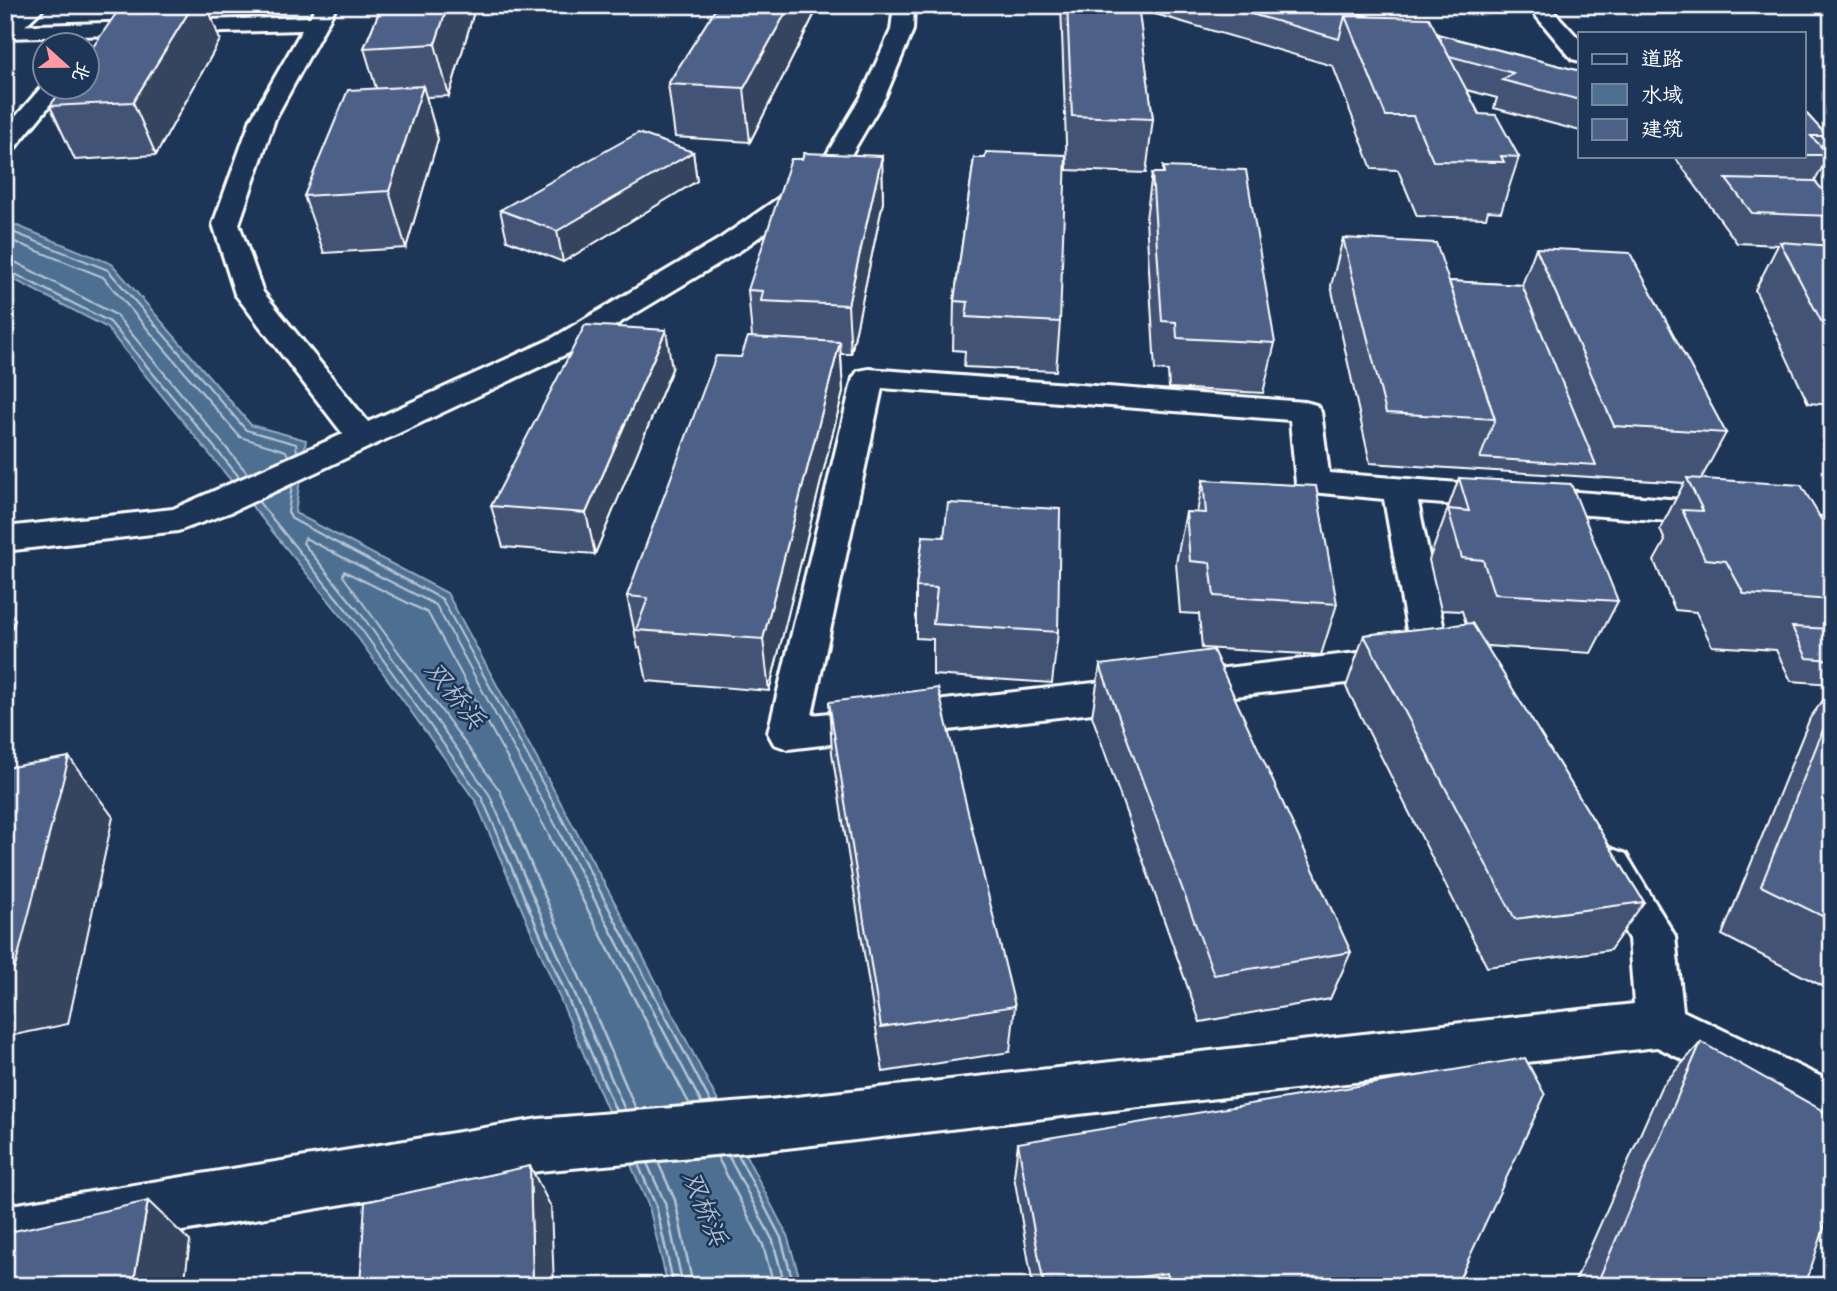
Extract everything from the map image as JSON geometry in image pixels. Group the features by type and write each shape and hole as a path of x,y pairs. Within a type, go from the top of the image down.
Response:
{"street":[{"path":"5,32 37,5"},
{"path":"101,32 128,5"},
{"path":"5,539 178,520 219,504 562,345 731,244 826,177 873,97 902,30 904,5"},
{"path":"1537,5 1578,52"},
{"path":"5,32 104,29 322,14"},
{"path":"322,14 263,119 226,224 249,294 363,437"},
{"path":"5,144 41,102"},
{"path":"1806,144 1832,151"},
{"path":"1399,490 1451,661 788,733 869,378 1305,412 1313,483 1748,516"},
{"path":"1587,830 1652,936 1660,1024"},
{"path":"5,1234 539,1145 769,1125 1660,1024 1832,1108"}],"water":[{"name":"双桥浜","path":"5,221 112,264 251,425 306,440 295,513 447,593 621,914 787,1235 802,1286 668,1286 649,1207 476,802 348,624 106,327 5,275"}],"building":[{"path":"122,5 193,5 133,102 50,106 53,102 102,102 102,34"},
{"path":"382,5 448,5 435,44 364,48"},
{"path":"718,5 790,5 744,88 668,84"},
{"path":"1067,5 1138,5 1153,119 1072,116"},
{"path":"1220,5 1325,5 1369,16 1345,16 1339,39"},
{"path":"1345,16 1429,18 1479,114 1496,115 1519,157 1501,156 1504,162 1433,161 1413,116 1386,116"},
{"path":"1437,34 1578,70 1578,99 1502,80 1513,73 1449,56"},
{"path":"423,86 389,191 304,196 348,90"},
{"path":"1806,113 1827,136 1811,136 1829,155 1806,155"},
{"path":"638,133 693,152 557,231 500,210"},
{"path":"986,152 1066,155 1060,322 966,317 968,302 954,301 974,158 985,158"},
{"path":"804,153 882,156 848,305 761,301 763,291 748,290 791,159 802,159"},
{"path":"1163,167 1246,170 1275,343 1177,338 1176,322 1162,321 1152,173 1164,173"},
{"path":"1726,179 1815,181 1832,201 1832,216 1752,213"},
{"path":"1343,238 1436,243 1495,419 1386,413"},
{"path":"1780,242 1832,246 1832,342"},
{"path":"1536,248 1630,253 1726,433 1614,426"},
{"path":"1449,281 1522,285 1596,465 1480,458 1495,419"},
{"path":"585,325 666,330 586,513 491,506"},
{"path":"748,337 840,342 763,639 636,630 648,598 627,596 716,356 741,357"},
{"path":"1459,478 1571,484 1618,601 1494,594 1483,560 1462,558 1448,509 1469,511"},
{"path":"1687,478 1801,485 1832,537 1832,600 1744,594 1726,561 1705,559 1682,510 1703,511"},
{"path":"1203,480 1316,486 1337,604 1214,596 1210,563 1190,561 1186,512 1206,513"},
{"path":"948,503 1060,509 1058,632 933,624 937,588 916,587 923,536 944,537"},
{"path":"1819,516 1832,517 1832,537"},
{"path":"1472,623 1644,902 1515,919 1364,635"},
{"path":"1792,627 1832,629 1832,660 1807,658"},
{"path":"1213,650 1351,952 1214,975 1100,665"},
{"path":"938,688 1015,1006 881,1027 829,702"},
{"path":"1832,707 1832,921 1761,886"},
{"path":"69,757 15,968 5,970 5,768"},
{"path":"1701,1042 1832,1116 1832,1204 1805,1286 1596,1286"},
{"path":"1525,1058 1545,1095 1456,1286 1170,1286 1167,1273 1076,1286 1044,1286 1018,1143"},
{"path":"530,1166 533,1286 360,1286 365,1202"},
{"path":"148,1201 133,1286 5,1286 5,1233"}]}
